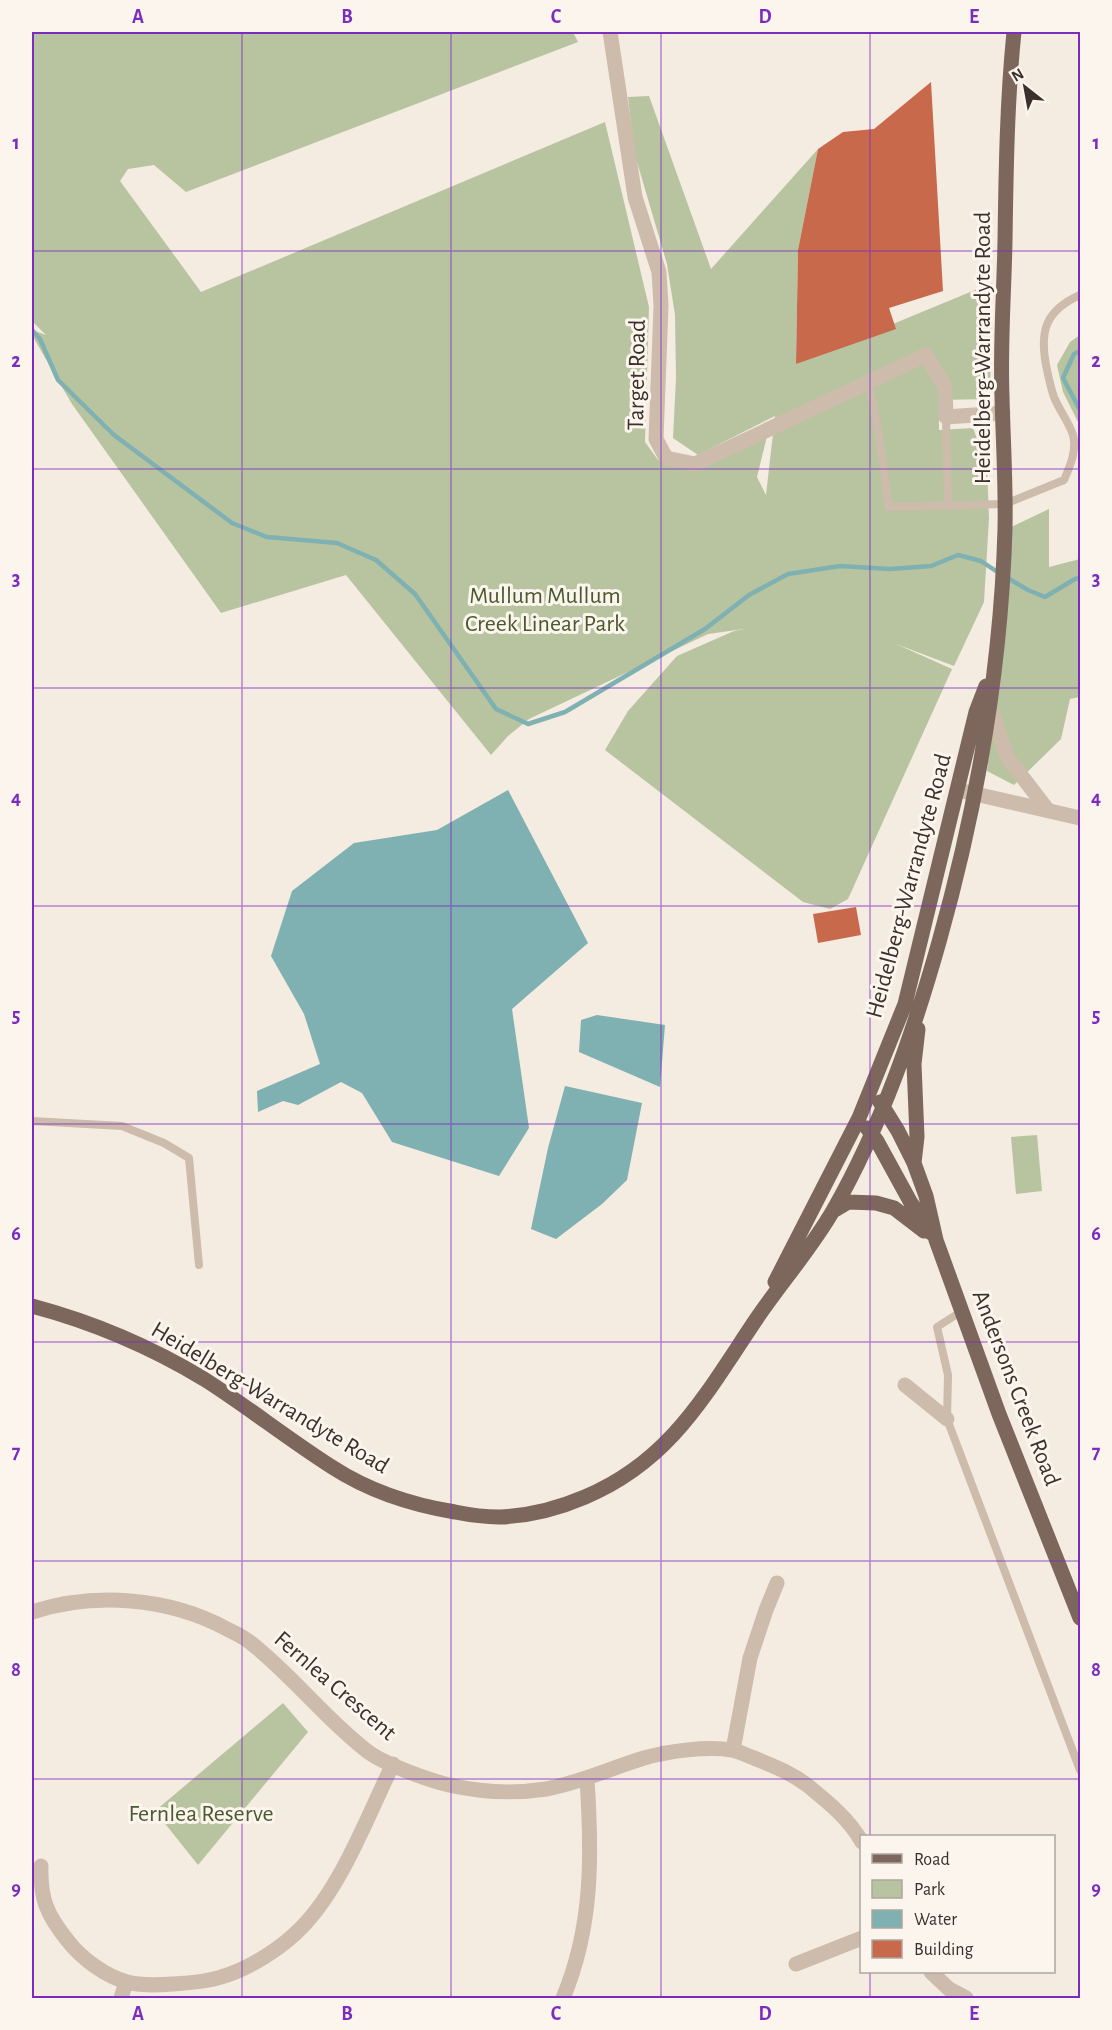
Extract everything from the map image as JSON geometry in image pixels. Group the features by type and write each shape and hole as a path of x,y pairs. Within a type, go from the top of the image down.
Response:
{"main road":[{"name":"Heidelberg-Warrandyte Road","path":"32,1306 85,1322 148,1348 204,1379 335,1469 367,1486 405,1502 478,1516 504,1517 541,1512 605,1489 632,1473 656,1454 702,1400 761,1311 787,1279 832,1211 872,1133 922,1003 957,879 987,736 1001,606 1005,530 1001,393 1008,83 1014,32"},
{"name":"Heidelberg-Warrandyte Road","path":"761,1311 859,1118 905,1004 976,711 995,664"},
{"path":"914,1163 917,1137 914,1064 922,1003"},
{"name":"Andersons Creek Road","path":"871,1090 914,1163 926,1196 936,1240 999,1414 1080,1618"},
{"name":"Andersons Creek Road","path":"859,1118 872,1133 911,1203 936,1240"},
{"path":"832,1211 848,1202 876,1203 894,1208 936,1240"}],"street":[{"name":"Target Road","path":"610,32 635,197 659,272 661,306 656,439 666,458 694,464 926,355 945,387 946,417"},
{"path":"946,417 1003,413"},
{"path":"990,705 1007,757 1047,809"},
{"path":"958,790 1080,818"},
{"path":"905,1385 947,1419"},
{"path":"733,1750 750,1658 777,1584"},
{"name":"Fernlea Crescent","path":"32,1612 80,1601 113,1600 180,1610 216,1623 249,1641 368,1752 438,1783 471,1790 515,1792 547,1789 587,1779 643,1758 675,1750 733,1750 790,1772 826,1800 844,1818 860,1841"},
{"path":"41,1866 41,1888 45,1905 58,1928 75,1950 101,1970 126,1982 151,1986 189,1983 222,1977 267,1956 302,1927 328,1894 393,1764"},
{"path":"563,1998 573,1974 585,1925 591,1837 587,1779"},
{"path":"796,1964 860,1938"},
{"path":"933,1973 949,1989 966,1998"},
{"path":"121,1998 126,1982"}],"lane":[{"path":"868,382 874,405 889,507 1005,504 1064,480 1072,462 1073,436 1053,396 1044,355 1043,333 1049,318 1063,304 1080,295"},
{"path":"946,417 948,506"},
{"path":"32,1121 122,1126 164,1143 189,1158 199,1265"},
{"path":"962,1311 938,1327 948,1375 947,1419 1080,1770"}],"green space":[{"name":"Mullum Mullum Creek Linear Park","path":"32,32 573,32 578,42 186,192 154,165 128,169 120,181 201,292 605,122 649,307 645,442 658,460 694,470 767,436 757,477 766,495 775,416 698,455 673,438 676,378 675,315 667,264 635,155 628,97 649,96 711,269 818,149 798,250 796,364 992,283 990,399 939,400 939,430 973,428 987,466 989,518 984,602 954,666 896,644 952,669 848,899 830,909 803,902 605,750 628,711 677,656 734,631 744,629 708,634 529,719 508,736 491,755 346,575 221,613 72,404 32,335 32,330 46,335 32,321"},
{"path":"1080,335 1080,426 1063,392 1057,365 1070,342"},
{"path":"1049,509 1049,567 1080,559 1080,697 1070,699 1061,739 1014,785 987,771 996,691 1005,530"},
{"path":"1037,1135 1042,1191 1016,1194 1011,1137"},
{"name":"Fernlea Reserve","path":"283,1703 308,1732 198,1865 155,1811"}],"water":[{"path":"508,790 588,943 512,1009 529,1128 499,1176 392,1142 362,1093 341,1082 298,1105 283,1101 258,1112 257,1091 320,1064 304,1014 271,956 292,891 354,843 437,830"},
{"path":"597,1015 665,1025 660,1087 579,1052 581,1020"},
{"path":"565,1086 642,1103 627,1180 602,1204 556,1239 531,1229 548,1148"}],"building":[{"path":"931,82 943,291 889,308 896,329 796,364 798,250 818,149 843,132 874,129"},
{"path":"856,907 861,935 818,943 813,914"}],"waterway":[{"path":"32,330 40,339 58,380 114,435 232,523 267,537 337,543 376,560 415,594 496,709 528,724 565,712 705,629 749,595 788,574 840,566 890,569 931,566 958,555 981,561 999,573"},
{"path":"1080,351 1074,354 1063,378 1080,410"},
{"path":"1006,577 1045,597 1080,578"}]}
